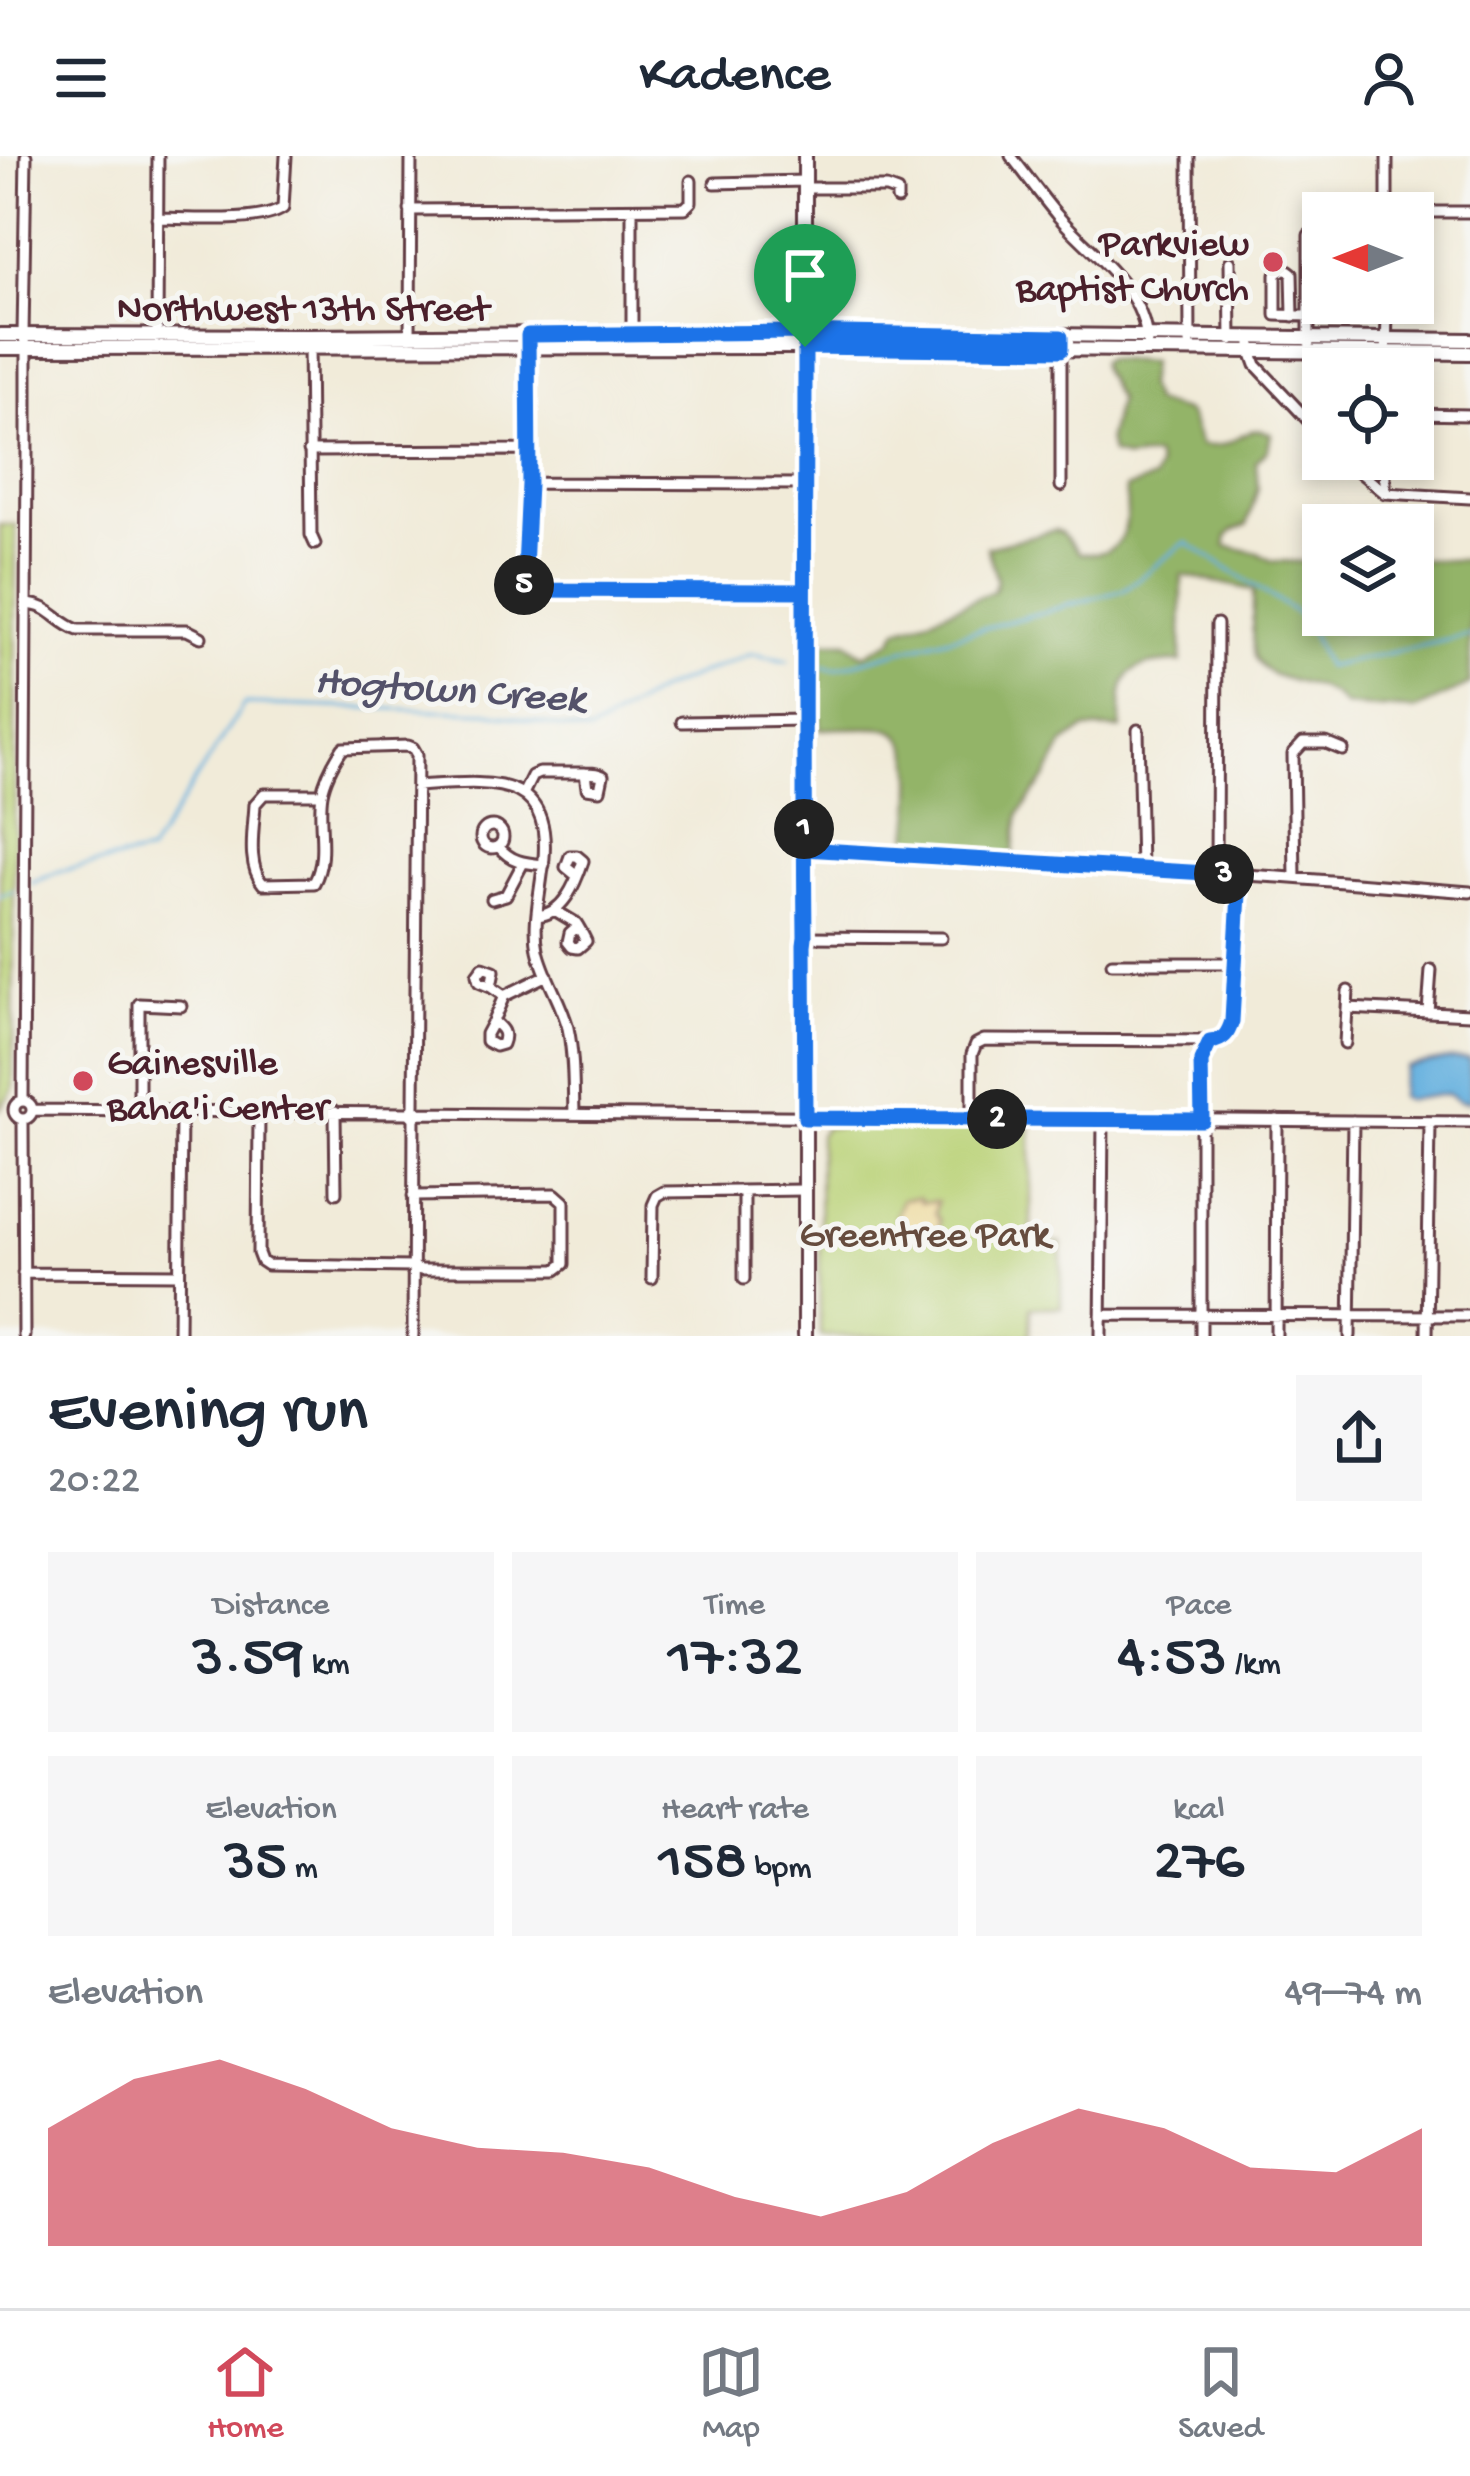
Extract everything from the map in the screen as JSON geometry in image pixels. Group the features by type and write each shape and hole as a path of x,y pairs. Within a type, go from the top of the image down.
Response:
{"main road":[{"path":"805,156 806,1336"},
{"name":"Northwest 13th Street","path":"0,335 25,342"},
{"name":"Northwest 13th Street","path":"0,348 25,342 805,340 1387,345 1470,340"},
{"name":"Northwest 13th Street","path":"1387,345 1470,353"}],"street":[{"path":"23,1101 26,156"},
{"path":"158,156 158,342"},
{"path":"157,218 277,214 283,208 286,156"},
{"path":"410,342 411,156"},
{"path":"1011,156 1060,219 1117,278 1145,321 1147,344"},
{"path":"1190,156 1190,344"},
{"path":"1387,156 1387,192"},
{"path":"410,210 686,208 691,202 691,182"},
{"path":"715,183 886,188 896,191 896,199"},
{"path":"632,209 632,341"},
{"path":"1434,212 1470,212"},
{"path":"1230,262 1231,344"},
{"path":"1293,316 1292,273 1285,270 1276,274 1276,315 1293,316 1302,316"},
{"path":"1309,324 1309,345"},
{"path":"1387,324 1387,348"},
{"path":"309,342 311,536 315,544"},
{"path":"528,342 524,588 804,591"},
{"path":"1061,343 1061,485"},
{"path":"1251,345 1256,365 1302,414"},
{"path":"1434,415 1470,416"},
{"path":"309,451 528,450"},
{"path":"1369,480 1385,493 1470,498"},
{"path":"1385,480 1385,493"},
{"path":"529,484 804,484"},
{"path":"26,604 42,605 78,630 188,630 201,637"},
{"path":"1216,873 1217,624"},
{"path":"682,722 804,720"},
{"path":"1138,730 1141,869"},
{"path":"1295,878 1292,764 1298,746 1326,743 1343,749"},
{"path":"322,794 259,797 254,843 257,879 263,884 309,884 317,878 322,858 322,794 343,748 413,748 417,755 413,1336"},
{"path":"524,794 532,776 539,773 585,773"},
{"path":"417,786 494,783 524,794 536,807 545,831 537,948 567,1025 574,1112"},
{"path":"497,846 523,863 544,865"},
{"path":"804,849 1470,892"},
{"path":"492,899 506,895 523,863"},
{"path":"537,916 552,915 578,875"},
{"path":"972,1119 972,1054 976,1043 984,1040 1220,1041 1232,1021 1240,875"},
{"path":"556,911 578,926"},
{"path":"805,937 941,938"},
{"path":"1112,962 1234,963"},
{"path":"1428,1012 1431,970"},
{"path":"493,1021 504,996 548,975"},
{"path":"491,987 504,996"},
{"path":"1345,1043 1348,992"},
{"path":"139,1111 139,1004 181,1006"},
{"path":"1347,1008 1470,1014"},
{"path":"1201,1336 1201,1061 1210,1042"},
{"path":"0,1114 18,1116 29,1117 32,1110 29,1103 16,1103 18,1116 24,1336"},
{"path":"32,1110 1470,1122"},
{"path":"179,1336 181,1111"},
{"path":"259,1111 261,1262 421,1270 556,1270 564,1264 564,1202 555,1194 413,1196"},
{"path":"335,1111 336,1193"},
{"path":"1101,1336 1103,1120"},
{"path":"1276,1336 1277,1120"},
{"path":"1350,1336 1353,1121"},
{"path":"1427,1336 1430,1122"},
{"path":"652,1279 652,1205 657,1196 664,1192 805,1190"},
{"path":"744,1191 744,1279"},
{"path":"23,1273 179,1274"},
{"path":"1101,1315 1470,1316"}],"green space":[{"path":"1100,362 1150,362 1147,386 1153,402 1186,412 1200,445 1221,445 1256,430 1271,434 1268,449 1256,462 1258,488 1247,525 1233,530 1226,546 1272,561 1302,562 1302,636 1434,636 1434,560 1470,560 1470,684 1415,710 1344,706 1323,690 1262,667 1255,657 1252,634 1253,590 1182,575 1181,662 1147,665 1129,675 1122,695 1121,729 1085,729 1064,744 1019,814 1013,855 908,849 913,780 907,746 887,729 820,729 821,642 847,642 864,655 892,640 898,629 994,591 997,580 987,547 1055,530 1080,553 1116,545 1127,516 1125,489 1154,479 1158,467 1155,456 1127,459 1111,454 1108,438 1118,400"},
{"path":"0,525 16,525 13,1089 0,1109"},
{"name":"Greentree Park","path":"825,1127 1031,1128 1031,1242 1061,1243 1061,1307 1031,1307 1030,1336 820,1336 819,1135"}],"sand":[{"path":"919,1197 921,1202 937,1201 939,1233 917,1240 904,1235 896,1218 902,1199"}],"water":[{"path":"1470,1059 1470,1102 1447,1094 1400,1097 1406,1067"}],"waterway":[{"name":"Hogtown Creek","path":"820,666 834,669 1124,590 1186,542 1304,618 1326,667 1470,635"},
{"name":"Hogtown Creek","path":"32,883 60,871 149,853 244,704 488,712 589,733 662,689 752,654 788,661"},
{"name":"Hogtown Creek","path":"0,896 13,891"}],"place":[{"name":"Parkview Baptist Church","path":"1273,262"},
{"name":"Gainesville Baha'i Center","path":"83,1081"}],"route":[{"path":"805,347 804,518 804,591 804,619 804,720 805,937 804,945 805,1118 1202,1120 1204,1051 1228,1033 1232,1021 1240,875 867,851 804,849 804,591 524,590 528,335 791,332 1061,337 1061,350 805,347"}]}
